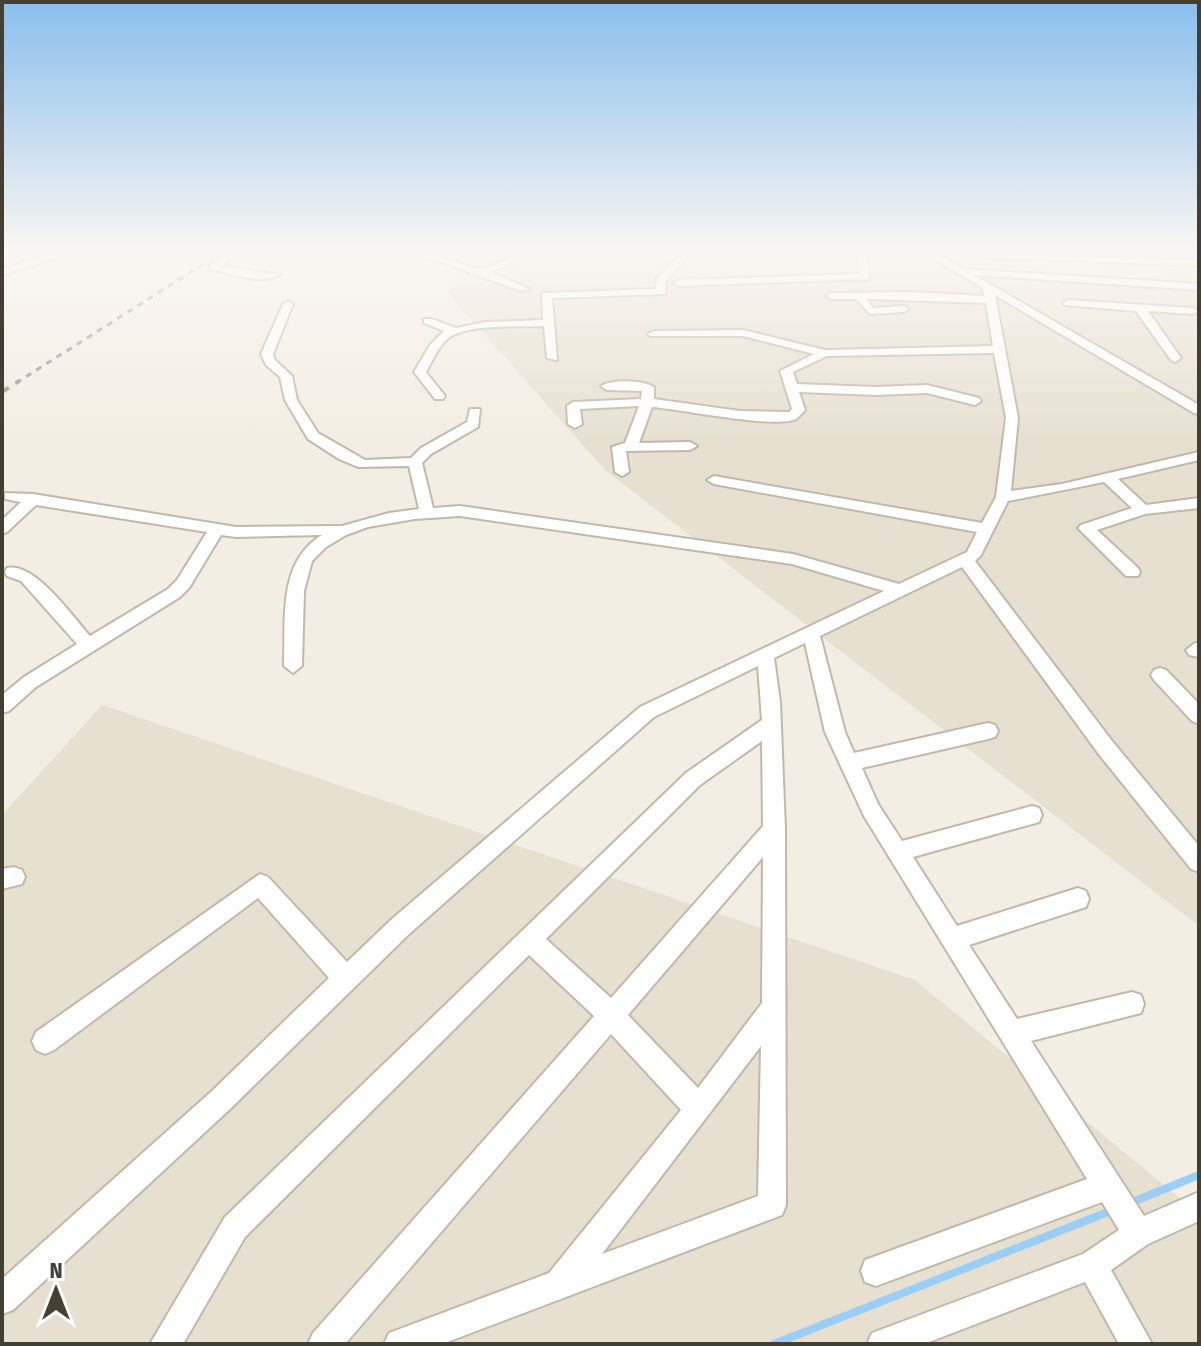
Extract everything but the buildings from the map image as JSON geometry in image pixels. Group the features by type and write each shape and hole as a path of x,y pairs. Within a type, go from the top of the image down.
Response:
{"street":[{"path":"283,316 267,354 270,362 286,376 291,400 313,436 344,456 363,464 415,462 426,451 473,424 475,412"},
{"path":"547,316 553,358"},
{"path":"2,1299 221,1100 400,927 647,712 973,555 1003,497 1012,418 993,316"},
{"path":"1030,316 1199,410"},
{"path":"1145,316 1175,358"},
{"path":"428,321 451,331 486,325 547,323"},
{"path":"439,396 420,372 434,347 451,331"},
{"path":"654,334 743,333 825,353 999,349"},
{"path":"575,424 573,406 647,403 712,413 786,417 799,410 787,370 825,353"},
{"path":"607,386 648,387 647,403 631,446"},
{"path":"792,388 927,389 975,401"},
{"path":"575,389 579,406"},
{"path":"622,472 619,447 690,446"},
{"path":"1003,497 1108,478 1199,456"},
{"path":"415,462 427,512"},
{"path":"1108,478 1143,510"},
{"path":"714,480 986,529"},
{"path":"10,496 236,532 344,530 427,512 460,511 793,559 900,590"},
{"path":"2,529 33,499"},
{"path":"1132,572 1086,528 1143,510 1199,503"},
{"path":"5,701 174,593 183,584 217,529"},
{"path":"293,666 297,578 318,543 344,530"},
{"path":"965,559 1105,747 1199,862"},
{"path":"13,572 27,577 89,646"},
{"path":"811,633 830,715 847,763 871,810 1122,1209"},
{"path":"400,1344 772,1205 774,829 770,679 765,655"},
{"path":"1160,675 1199,716"},
{"path":"166,1344 235,1227 693,779 769,725"},
{"path":"847,763 988,731"},
{"path":"897,852 1032,815"},
{"path":"324,1344 774,829"},
{"path":"45,1041 260,884 346,979"},
{"path":"952,939 1078,899"},
{"path":"529,939 611,1015 699,1109"},
{"path":"1012,1033 1132,1004"},
{"path":"558,1285 699,1109 773,1009"},
{"path":"876,1271 1122,1209 1199,1206"},
{"path":"883,1344 1092,1265 1122,1209"},
{"path":"1092,1265 1136,1344"}],"shaded area":[{"path":"468,316 1199,316 1199,926 606,471"},
{"path":"102,705 915,980 1199,1214 1199,1344 2,1344 2,815"}],"waterway":[{"path":"1130,1203 1199,1175"},
{"path":"774,1344 1113,1210"}],"railway":[{"path":"16,383 122,316"},
{"path":"2,392 19,381"}]}
